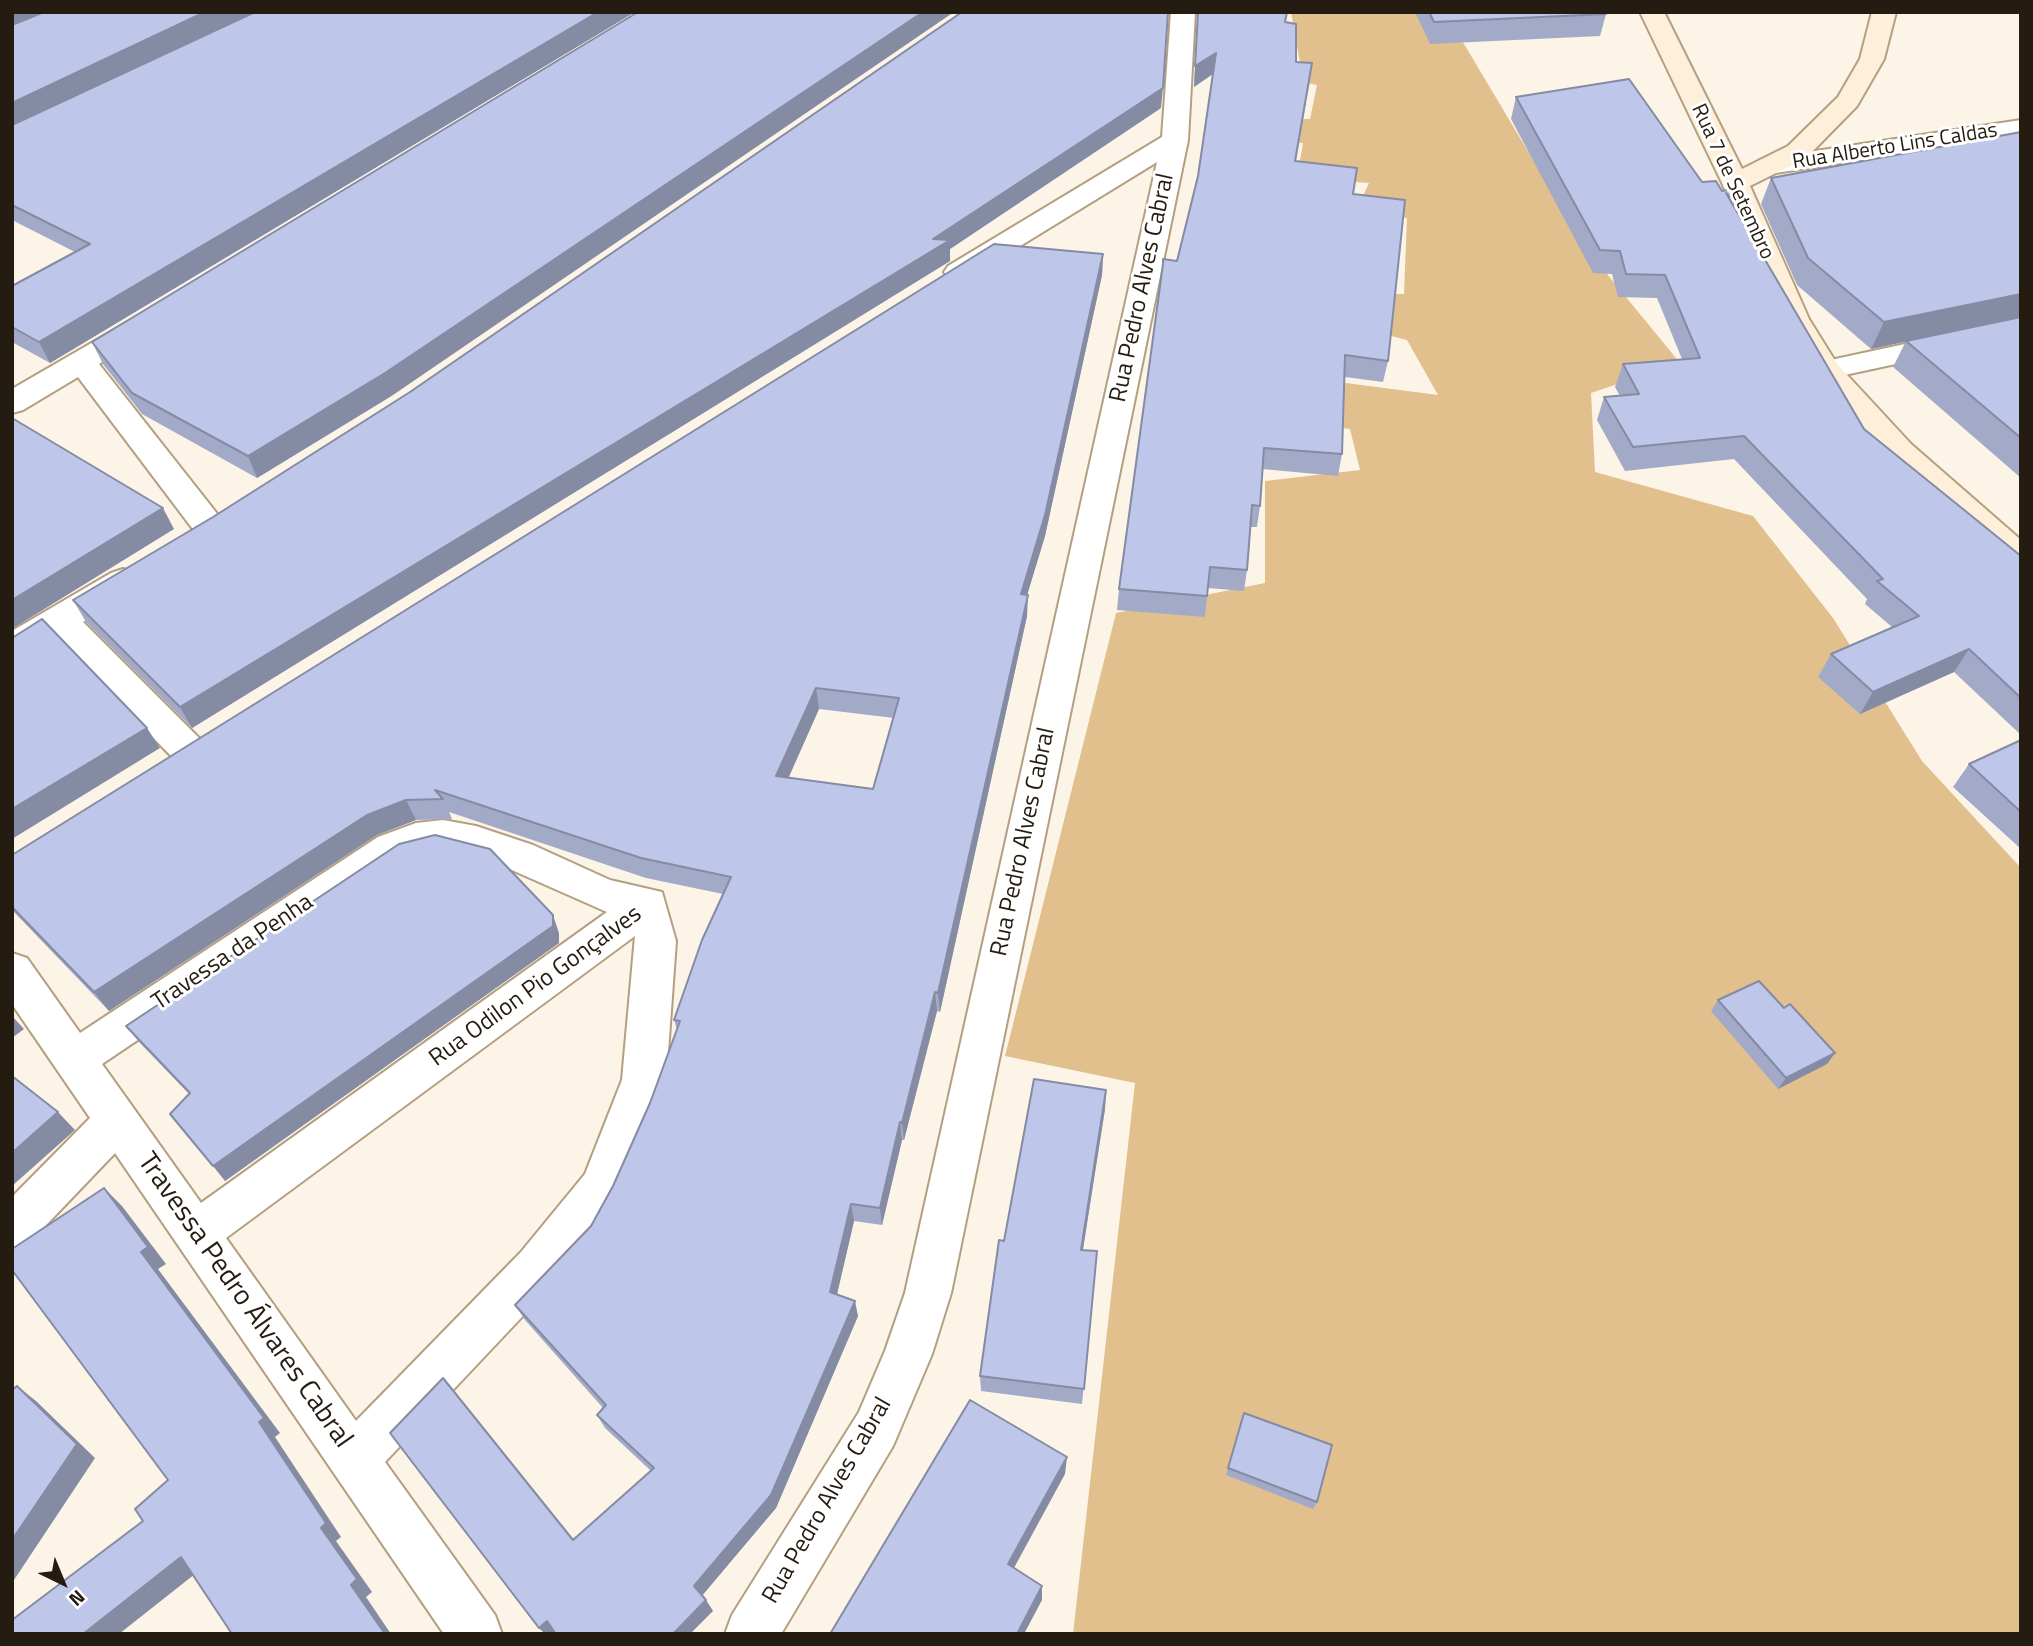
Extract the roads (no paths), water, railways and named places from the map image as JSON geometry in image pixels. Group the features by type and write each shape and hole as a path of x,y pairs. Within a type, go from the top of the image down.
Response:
{"main road":[{"name":"Rua 7 de Setembro","path":"1652,12 1735,183 1794,320 1826,369 1900,451 2021,559"},
{"path":"1735,183 1797,152 1848,101 1872,59 1884,12"}],"street":[{"name":"Rua Pedro Alves Cabral","path":"751,1634 876,1429 908,1354 928,1293 1175,140 1183,12"},
{"name":"Rua Alberto Lins Caldas","path":"1769,166 2021,128"},
{"path":"938,285 1175,140"},
{"path":"12,402 164,312"},
{"path":"1826,369 2021,328"},
{"path":"82,362 210,528"},
{"path":"12,648 153,563"},
{"path":"60,620 189,752"},
{"name":"Travessa da Penha","path":"75,1059 392,848 416,838 443,835 475,841 519,856 603,895 648,904"},
{"name":"Rua Odilon Pio Gonçalves","path":"197,1233 648,904 656,941 644,1080 602,1187 537,1268 400,1414 353,1458"},
{"name":"Travessa Pedro Álvares Cabral","path":"12,970 476,1634"},
{"path":"12,1229 118,1119"}]}
